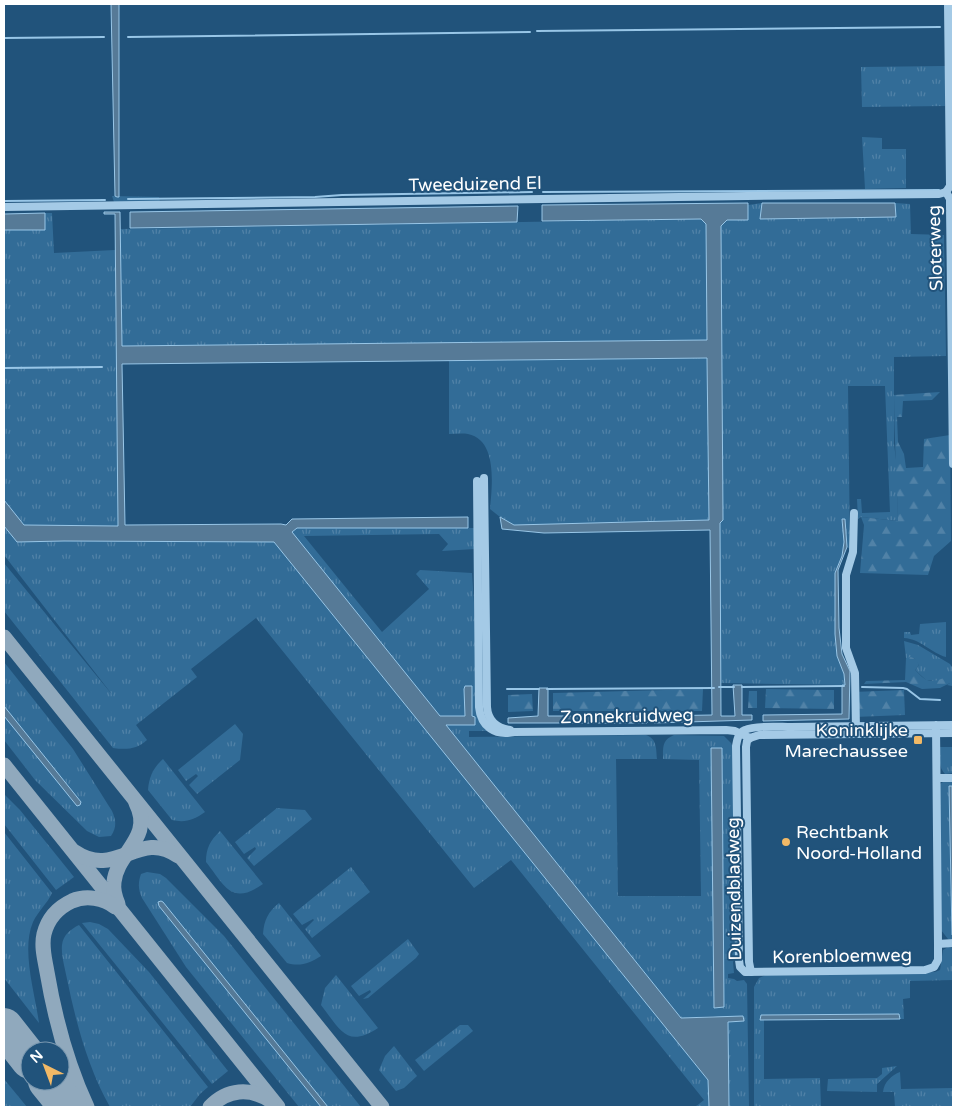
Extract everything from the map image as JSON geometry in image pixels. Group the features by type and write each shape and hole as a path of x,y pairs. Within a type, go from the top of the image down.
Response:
{"street":[{"name":"Sloterweg","path":"948,4 950,186 946,192 950,198 953,464"},
{"name":"Tweeduizend El","path":"4,207 939,194 946,192"},
{"name":"Zonnekruidweg","path":"481,480 480,713 481,719 495,732 507,734 514,732 735,730 750,738 856,730"},
{"path":"854,513 853,552 846,576 846,648 856,673 856,730"},
{"name":"Zonnekruidweg","path":"740,733 746,729 754,728 936,729 953,725"},
{"name":"Zonnekruidweg","path":"936,729 953,733"},
{"path":"936,729 938,944 953,943"},
{"name":"Duizendbladweg","path":"740,733 736,746 739,960 740,967 745,972 751,972 749,962 746,747 750,738"},
{"path":"937,778 953,778"},
{"name":"Korenbloemweg","path":"751,972 925,970 934,967 938,960 938,944"}],"green space":[{"path":"945,66 945,106 862,107 861,67"},
{"path":"862,137 882,138 882,149 906,149 906,188 865,189"},
{"path":"112,196 159,197 160,202 114,202"},
{"path":"762,203 761,219 896,217 895,203 910,204 911,234 944,235 946,356 894,357 894,444 897,468 898,521 861,517 858,519 857,499 861,499 862,513 890,512 885,386 848,386 850,549 847,547 845,519 842,519 844,542 842,556 835,573 835,634 837,656 844,674 845,685 721,683 720,523 723,520 721,226 727,220 747,220 748,205"},
{"path":"45,213 52,213 54,253 115,250 118,526 24,525 4,500 4,230 45,230"},
{"path":"701,219 706,224 707,340 122,346 120,229"},
{"path":"707,358 709,520 514,525 490,509 492,489 491,466 489,455 484,445 478,438 468,434 449,434 449,361"},
{"path":"940,392 932,400 903,401 902,417 897,417 898,442 904,454 906,468 923,467 924,439 950,435 951,541 934,556 928,575 860,573 864,525 861,517 898,521 894,395"},
{"path":"4,526 17,542 274,542 708,1080 709,1107 695,1107 704,1100 511,860 474,888 256,618 191,669 197,677 136,725 147,740 132,748 113,748 4,611 4,563 114,697 4,555"},
{"path":"287,527 475,528 475,549 442,551 448,544 439,534 304,536 382,632 429,589 416,574 420,570 472,573 476,633 477,712 490,731 469,731 469,737 646,735 652,739 655,744 657,759 616,759 618,896 701,896 699,760 663,759 663,747 667,739 674,735 724,736 731,743 734,750 736,957 733,962 734,973 728,974 728,978 737,981 744,980 747,984 749,1107 729,1107 728,1022 743,1021 714,1016 681,1018 446,725 472,717 472,686 464,689 465,716 440,716","holes":["722,748 724,1007 714,1008 711,749"]},
{"path":"946,622 946,657 921,643 904,638 904,632 910,632 911,635 919,634 920,624"},
{"path":"904,641 918,645 950,664 952,667 952,686 947,685 950,683 926,680 915,670 919,665 914,658 906,658"},
{"path":"906,658 915,659 919,665 915,670 925,679 935,681 944,678 950,680 950,683 940,688 922,689 906,682 864,684 866,681 905,680"},
{"path":"4,662 73,749 112,811 115,824 111,836 99,837 87,831 35,780 4,740"},
{"path":"703,689 702,711 553,711 553,693"},
{"path":"766,689 834,690 834,709 765,708"},
{"path":"904,690 905,715 854,717 853,692"},
{"path":"749,691 757,691 757,708 748,708"},
{"path":"532,694 533,711 508,712 508,695"},
{"path":"235,724 243,734 240,760 197,794 189,785 198,776 196,774 186,781 178,770"},
{"path":"939,747 953,747 953,773 945,774 941,768"},
{"path":"163,759 205,812 189,820 172,820 148,790 152,773"},
{"path":"943,782 953,782 953,786 949,786 953,939 948,939 941,930 940,784"},
{"path":"4,794 20,810 74,877 56,890 4,824"},
{"path":"277,808 305,810 312,819 254,866 247,858 256,849 255,847 244,854 235,842"},
{"path":"220,831 263,884 243,893 236,893 218,879 206,862 209,845"},
{"path":"4,832 52,893 33,922 28,945 30,972 39,1023 4,978"},
{"path":"351,867 370,892 312,938 305,929 314,920 302,925 293,914"},
{"path":"147,872 160,874 166,878 224,936 361,1107 299,1107 186,967 142,898 139,880 141,874"},
{"path":"279,903 321,956 305,964 287,963 263,934 267,917"},
{"path":"90,922 108,929 149,972 228,1071 212,1084 82,923"},
{"path":"79,925 208,1087 190,1107 110,1107 89,1061 74,1012 63,958 62,945 64,938 70,930"},
{"path":"408,939 419,954 416,958 368,998 363,999 371,992 370,990 359,996 351,986"},
{"path":"948,947 953,948 953,980 910,981 910,998 903,999 904,1019 900,1019 899,1014 761,1015 760,1020 764,1020 764,1079 820,1078 821,1107 754,1107 754,987 759,978 766,975 935,972 940,970 943,950"},
{"path":"336,975 378,1028 358,1037 345,1033 333,1022 321,1005 325,988"},
{"path":"460,1025 468,1025 473,1031 424,1071 415,1060"},
{"path":"394,1046 417,1076 404,1088 396,1091 379,1070 385,1056"},
{"path":"897,1066 877,1084 877,1092 827,1091 828,1079 877,1078 882,1074 882,1068"},
{"path":"900,1072 901,1089 953,1088 953,1107 895,1107 894,1092 883,1092 889,1079"},
{"path":"4,1079 27,1107 4,1107"}],"shaded area":[{"path":"111,4 119,4 119,197 115,196"},
{"path":"748,203 748,220 727,220 721,226 723,520 720,523 721,716 735,716 733,685 742,685 742,715 752,715 752,720 654,723 654,716 712,715 710,530 544,533 502,529 500,517 514,525 709,520 707,358 122,364 125,525 286,525 292,519 468,517 468,528 297,528 292,532 440,716 465,716 464,689 465,686 472,686 472,716 475,717 475,725 446,725 681,1018 743,1016 744,1021 728,1022 729,1107 709,1107 708,1080 274,542 17,542 4,526 4,500 24,525 118,526 115,214 104,214 104,212 120,212 122,346 707,340 706,224 701,219 542,221 542,205"},
{"path":"762,203 895,203 896,217 760,219"},
{"path":"518,206 517,222 130,228 130,212"},
{"path":"45,213 45,230 4,230 4,214"},
{"path":"842,519 845,519 847,547 838,570 839,628 842,654 850,671 849,719 763,721 763,715 842,714 842,685 845,685 844,674 837,656 835,634 835,573 842,556 844,542"},
{"path":"539,688 548,688 548,716 647,716 647,723 508,723 508,718 538,716"},
{"path":"4,706 81,802 80,805 77,806 4,716"},
{"path":"711,748 722,748 724,1007 714,1008"},
{"path":"949,786 952,786 953,935 952,935"},
{"path":"161,901 328,1107 321,1107 159,906 158,902"},
{"path":"899,1014 900,1019 760,1020 761,1015"}],"waterway":[{"path":"537,31 940,27"},
{"path":"128,37 530,32"},
{"path":"4,38 104,37"},
{"path":"543,192 939,190"},
{"path":"128,199 532,192"},
{"path":"4,201 105,200"},
{"path":"4,368 102,367"},
{"path":"742,687 844,686"},
{"path":"719,687 734,687"},
{"path":"862,687 903,688 920,699 940,700"},
{"path":"547,689 714,688"},
{"path":"507,689 539,689"}],"taxiway":[{"path":"4,637 382,1107"},
{"path":"4,765 278,1107"},
{"path":"118,904 114,887 117,871 138,835 141,826 136,803"},
{"path":"75,852 90,859 103,860 151,848 164,849 178,856"},
{"path":"87,1107 73,1074 58,1024 44,958 43,939 48,923 54,914 72,901 83,898 95,898 106,901 115,907"},
{"path":"210,1107 224,1097 239,1092 263,1096 271,1101"}],"runway":[{"path":"4,1027 20,1047"},
{"path":"55,1091 68,1107"}],"place":[{"name":"Koninklijke Marechaussee","path":"918,740"},
{"name":"Rechtbank Noord-Holland","path":"786,842"}]}
